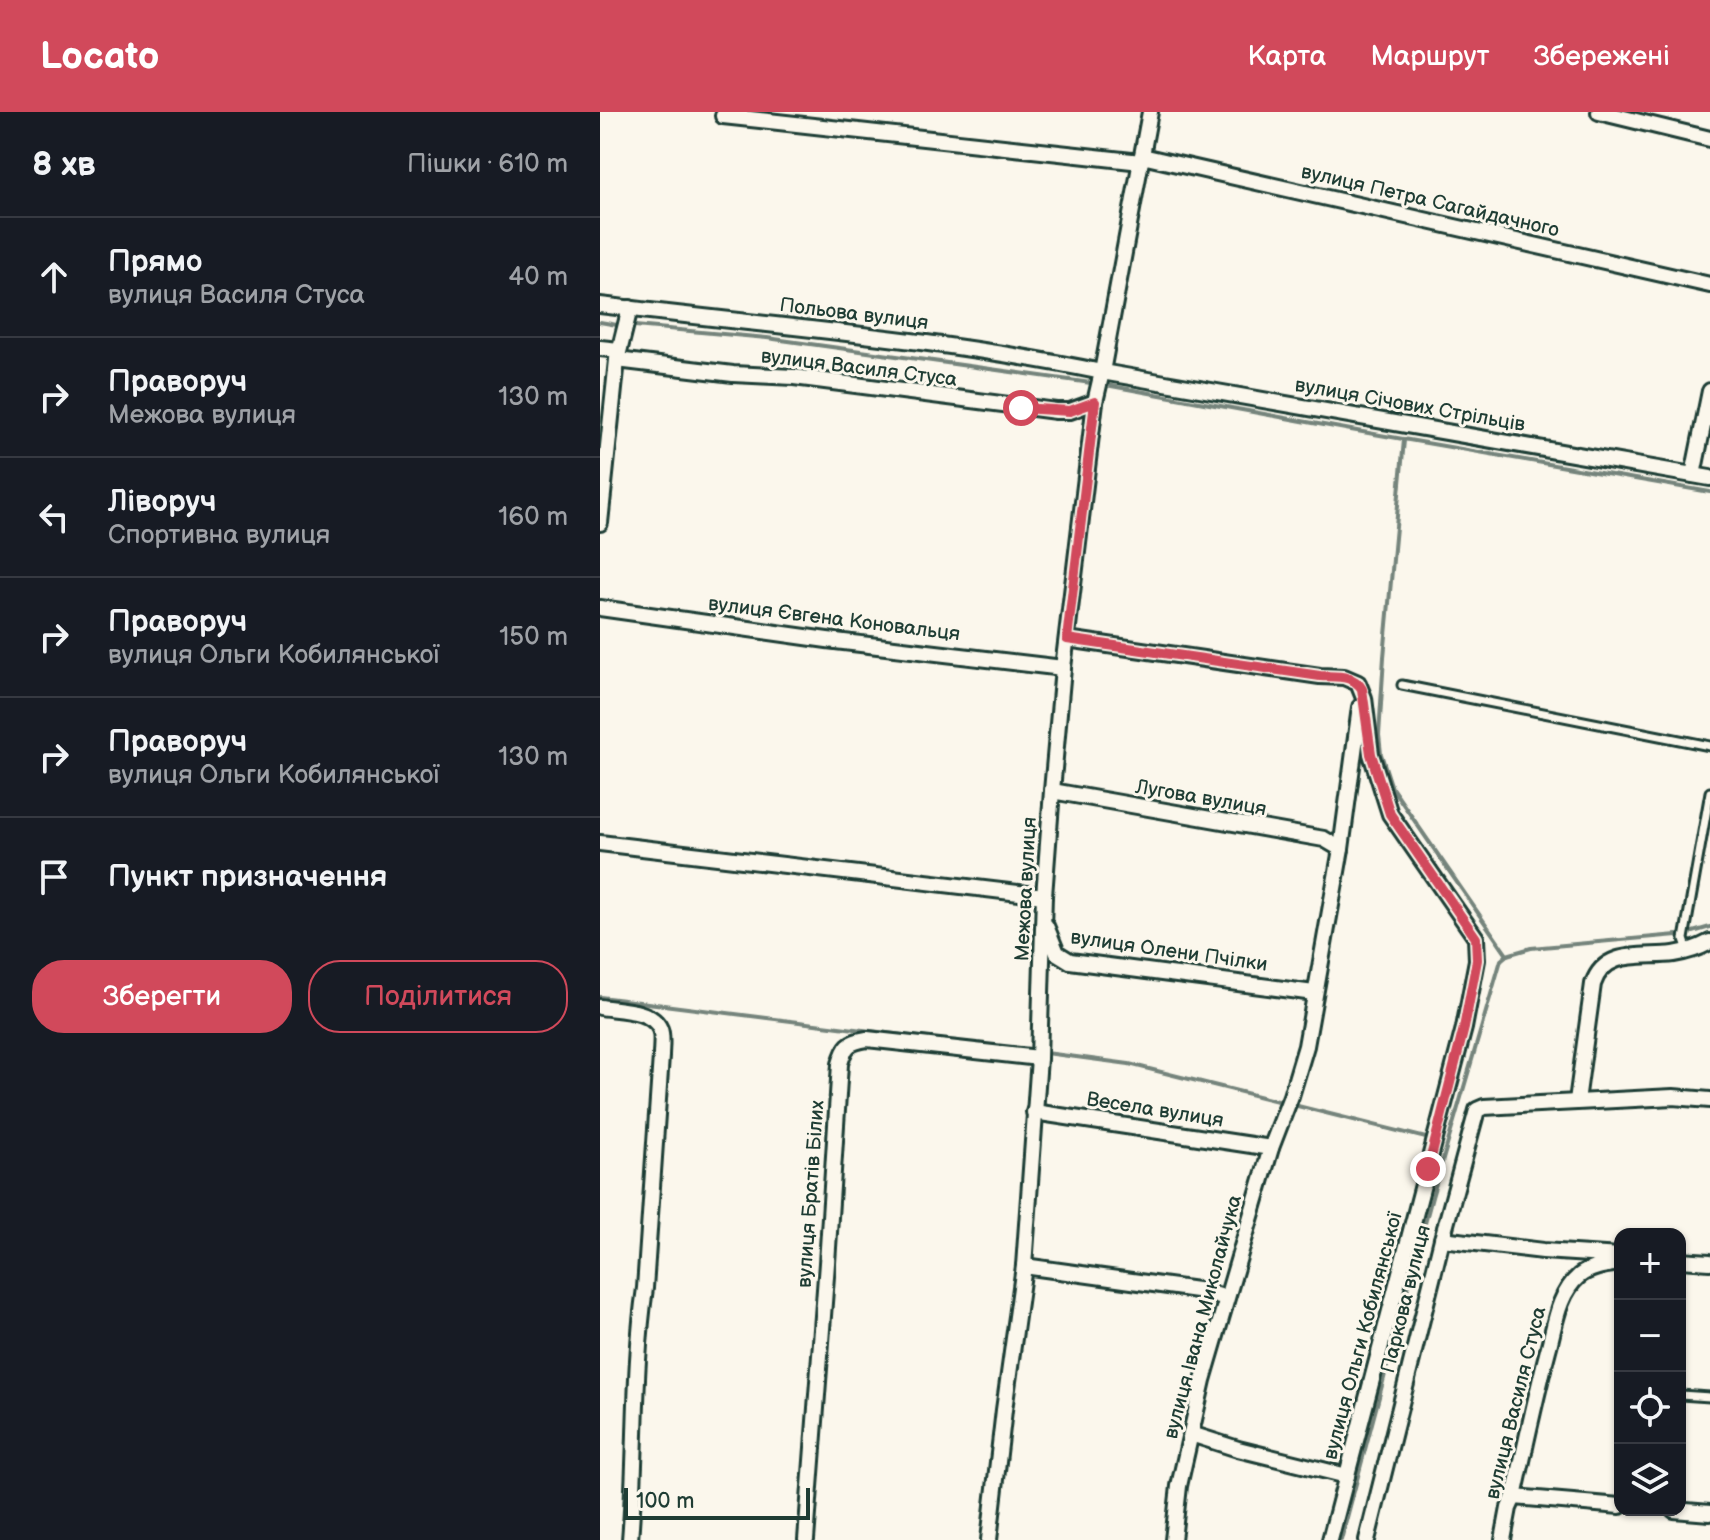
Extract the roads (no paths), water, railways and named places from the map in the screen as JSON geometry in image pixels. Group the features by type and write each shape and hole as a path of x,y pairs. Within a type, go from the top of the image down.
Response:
{"street":[{"name":"Межова вулиця","path":"989,1540 1024,1266 1039,1058 1044,896 1063,668 1095,402 1150,112"},
{"path":"1599,112 1710,139"},
{"name":"вулиця Петра Сагайдачного","path":"723,116 1141,159 1710,285"},
{"name":"Польова вулиця","path":"600,305 887,337 1102,372"},
{"path":"600,523 618,355 630,308"},
{"name":"вулиця Василя Стуса","path":"600,348 618,355 733,374 794,377 1056,411 1070,411 1095,402"},
{"name":"вулиця Січових Стрільців","path":"1102,372 1710,478"},
{"path":"1693,475 1710,391"},
{"name":"вулиця Євгена Коновальця","path":"600,608 827,640 1063,668"},
{"path":"1067,639 1344,677 1358,683 1363,693"},
{"name":"вулиця Івана Миколайчука","path":"1173,1540 1179,1486 1226,1298 1271,1148 1306,1046 1341,849 1363,693"},
{"name":"вулиця Ольги Кобилянської","path":"1330,1540 1464,1028 1477,960 1476,938 1390,814 1371,754 1363,693"},
{"name":"Лугова вулиця","path":"1052,791 1324,839 1341,849"},
{"path":"600,843 1044,896"},
{"name":"вулиця Олени Пчілки","path":"1043,918 1057,953 1070,961 1314,993"},
{"path":"1577,1101 1593,984 1601,968 1616,959 1675,954 1710,942"},
{"path":"600,1007 652,1018 661,1030 646,1274 640,1321 630,1540"},
{"name":"вулиця Братів Білих","path":"806,1540 840,1064 844,1050 853,1041 867,1039 1039,1058"},
{"name":"Паркова вулиця","path":"1367,1540 1477,1110 1577,1101 1673,1097 1710,1100"},
{"name":"Весела вулиця","path":"1034,1112 1271,1148"},
{"path":"1442,1239 1614,1256"},
{"path":"1686,1260 1710,1262"},
{"name":"вулиця Василя Стуса","path":"1503,1540 1556,1316 1566,1292 1580,1275 1614,1264"},
{"path":"1024,1266 1204,1291 1226,1298"},
{"path":"1191,1434 1347,1476"},
{"path":"1514,1497 1614,1505"},
{"path":"1686,1511 1710,1513"}],"lane":[{"path":"1402,685 1710,746"},
{"path":"1688,951 1684,939 1710,792"},
{"path":"1686,1395 1710,1397"}],"waterway":[{"path":"600,322 617,325"},
{"path":"635,326 767,338 1091,383"},
{"path":"1106,385 1710,492"},
{"path":"1404,440 1384,657 1379,735 1381,754 1392,788 1507,955"},
{"path":"1693,932 1710,927"},
{"path":"1341,1540 1432,1197 1501,960 1507,955 1531,948 1677,935"},
{"path":"600,997 983,1045"},
{"path":"1046,1053 1129,1064 1430,1139"}]}
